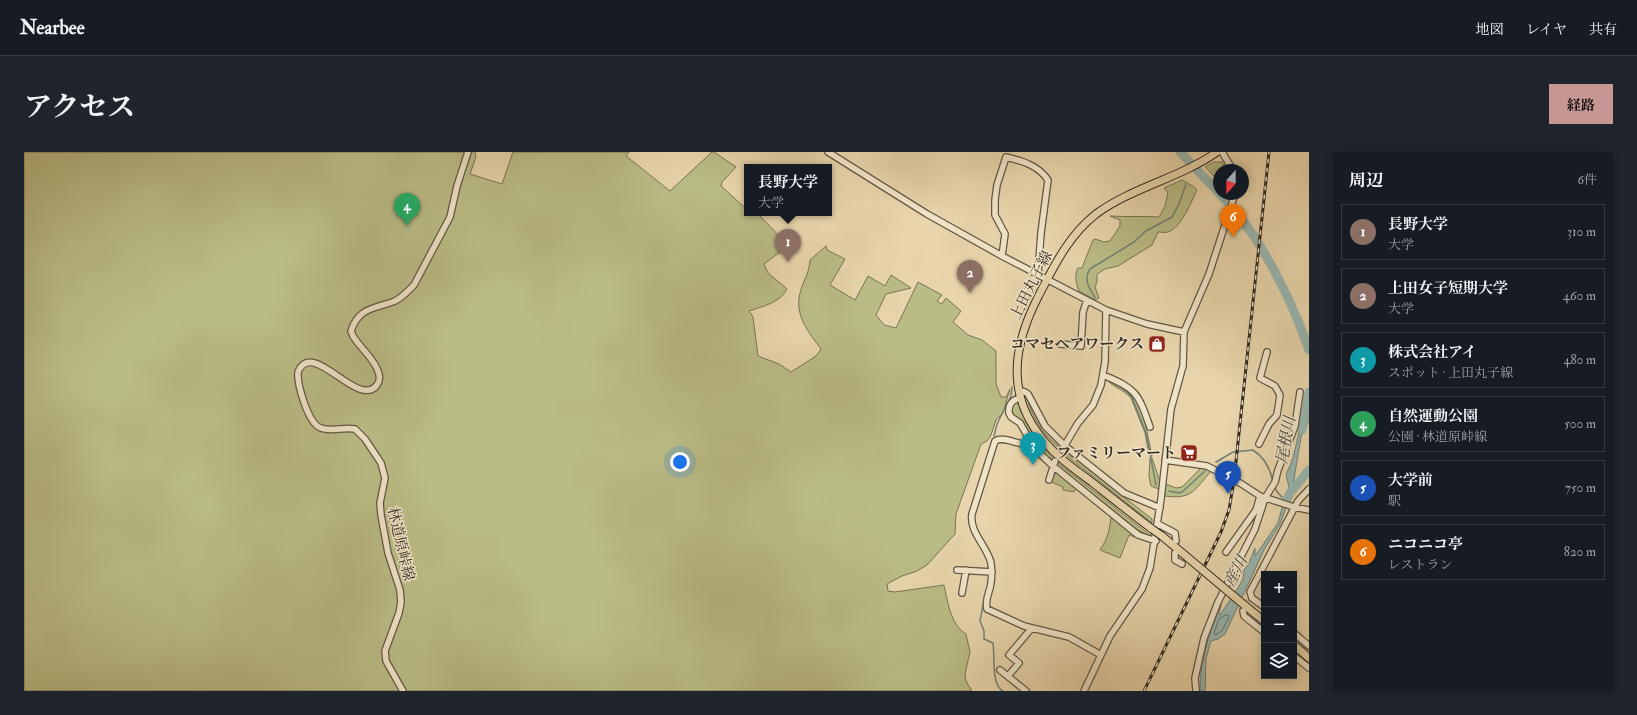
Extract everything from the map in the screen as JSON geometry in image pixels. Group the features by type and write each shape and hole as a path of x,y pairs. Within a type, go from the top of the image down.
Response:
{"main road":[{"name":"上田丸子線","path":"1217,152 1200,163 1120,200 1096,214 1071,240 1047,279 1029,316 1019,345 1017,367 1019,390 1028,417 1036,430 1054,452 1155,527 1162,536 1199,567 1247,603 1261,618"},
{"path":"1297,648 1309,658"}],"street":[{"name":"林道原峠線","path":"403,691 386,661 385,651 399,613 401,602 400,590 388,553 381,515 380,503 384,478 381,464 365,439 355,429 322,429 315,425 300,392 298,372 303,365 307,363 314,363 327,368 352,386 361,390 367,391 374,389 378,384 379,378 377,369 353,336 351,331 353,324 358,315 396,300 407,293 414,284 450,217 457,186 468,152"},
{"path":"828,152 835,154 927,214 1002,256 1086,300 1106,310 1152,325 1184,332"},
{"path":"1222,152 1229,164"},
{"path":"1002,256 1005,234 995,215 995,200 997,185 1006,154 1030,164 1044,174 1048,180 1041,233 1038,274"},
{"path":"1084,691 1114,630 1146,581 1150,568 1156,541 1155,527 1160,508 1172,403 1183,366 1184,332 1209,274 1234,200"},
{"path":"1060,344 1081,346 1083,312 1086,300"},
{"path":"1064,448 1078,423 1093,405 1098,396 1103,375 1106,310"},
{"path":"1259,444 1269,424 1278,415 1280,395 1275,386 1260,378 1267,352"},
{"path":"1103,375 1135,392 1139,398 1150,427"},
{"path":"1019,390 1028,394 1045,426 1064,448 1124,493 1160,508"},
{"path":"1196,691 1195,678 1204,638 1218,602 1255,529 1266,498 1275,482 1278,470 1295,426 1300,392"},
{"path":"1021,398 1012,401 1008,411 1011,417 1021,424 1032,444 1138,536 1156,541"},
{"path":"1032,444 1026,445 998,440 994,443 971,521 988,554 992,572 992,581 986,602 987,609 1016,624 1031,629 1068,637 1101,655"},
{"path":"1165,460 1207,466 1266,498 1293,507 1309,510"},
{"path":"1049,480 1054,464"},
{"path":"1261,630 1244,616 1250,592 1293,507 1309,489"},
{"path":"1226,552 1266,498"},
{"path":"1155,527 1176,533 1176,540"},
{"path":"1174,553 1175,560 1182,564"},
{"path":"957,570 992,572"},
{"path":"962,593 966,570"},
{"path":"1247,603 1261,605"},
{"path":"1008,676 1019,663 1009,655 1031,629"},
{"path":"1297,636 1308,647"},
{"path":"1297,657 1309,668"},
{"path":"1000,670 1026,691"}],"green space":[{"path":"24,152 475,152 476,157 470,174 502,184 513,152 629,152 626,156 670,191 712,152 714,152 736,167 722,182 721,186 744,206 744,216 760,216 786,243 783,250 764,264 768,273 787,289 776,301 749,311 753,317 758,356 779,364 791,372 816,356 821,349 804,323 799,309 799,301 801,288 810,260 826,246 827,250 845,259 830,285 855,300 868,276 885,286 891,275 911,288 886,294 876,315 884,325 896,328 918,282 942,295 937,301 942,304 946,298 961,311 953,322 968,335 982,340 996,351 996,384 1001,397 1006,397 1010,389 1003,413 996,420 991,435 987,441 981,444 956,514 955,534 927,565 887,584 888,591 895,592 944,585 948,605 953,619 956,625 966,634 970,652 965,674 966,681 972,691 24,691"},
{"path":"1214,162 1222,162 1223,164 1213,164 1213,175 1205,167"},
{"path":"1182,180 1197,190 1186,214 1178,225 1168,232 1158,232 1152,245 1118,266 1105,269 1097,274 1097,282 1095,287 1099,298 1095,300 1079,291 1076,274 1078,268 1082,268 1093,240 1095,239 1104,242 1110,241 1120,226 1120,220 1110,216 1159,217 1165,206 1168,193 1164,188"},
{"path":"1105,377 1135,395 1144,417 1152,456 1149,455 1145,433 1131,398 1125,392 1111,384"},
{"path":"1027,398 1043,427 1058,444 1058,447 1039,425"},
{"path":"1017,401 1032,431 1052,457 1050,459 1033,442 1015,418 1011,406"},
{"path":"1065,451 1152,519 1152,523 1071,459 1064,453"},
{"path":"1150,458 1152,458 1160,482 1159,489 1151,486 1149,476"},
{"path":"1058,463 1150,535 1149,536 1137,529 1057,466"},
{"path":"1202,467 1212,470 1193,492 1182,496 1165,496 1166,484 1176,488 1182,487"},
{"path":"1056,472 1076,488 1074,492 1063,490 1063,487 1051,482 1053,473"},
{"path":"1111,515 1138,538 1129,535 1120,558 1100,550 1108,533"}],"water":[{"name":"産川","path":"1309,401 1309,421 1301,437 1292,491 1280,524 1264,550 1225,634 1218,639 1211,641 1206,658 1205,691 1200,691 1203,657 1221,605 1220,615 1243,579 1244,570 1249,563 1255,548 1255,556 1278,523 1289,487 1286,475 1293,458 1301,424 1307,415"}],"waterway":[{"name":"尾根川","path":"1180,152 1213,187"},
{"path":"1095,298 1087,280 1090,269 1134,242 1146,231 1172,217 1179,204 1186,184"},
{"name":"尾根川","path":"1225,200 1261,247 1293,309 1309,350"},
{"path":"1108,380 1122,388 1132,397 1146,433 1156,485"},
{"path":"994,436 997,424 1011,396 1012,387"},
{"name":"尾根川","path":"1302,430 1309,392"},
{"path":"1216,462 1233,452 1253,450 1266,462 1272,478"},
{"name":"産川","path":"1286,501 1290,493 1309,470"},
{"path":"1169,491 1179,493 1182,492 1205,471"},
{"path":"1275,488 1286,501"},
{"path":"984,600 980,621 984,631 984,639 993,643 995,677 999,688 1003,691"}],"tunnel":[{"path":"1244,609 1249,600"},
{"path":"1299,657 1307,648"}],"railway":[{"path":"1144,691 1221,532 1229,510 1234,480 1269,152"}],"place":[{"name":"自然運動公園","path":"407,226"},
{"name":"ニコニコ亭","path":"1233,237"},
{"name":"長野大学","path":"788,262"},
{"name":"上田女子短期大学","path":"970,293"},
{"name":"コマセヘアワークス","path":"1157,344"},
{"name":"ファミリーマート","path":"1189,453"},
{"name":"株式会社アイ","path":"1033,465"},
{"name":"大学前","path":"1228,494"}]}
